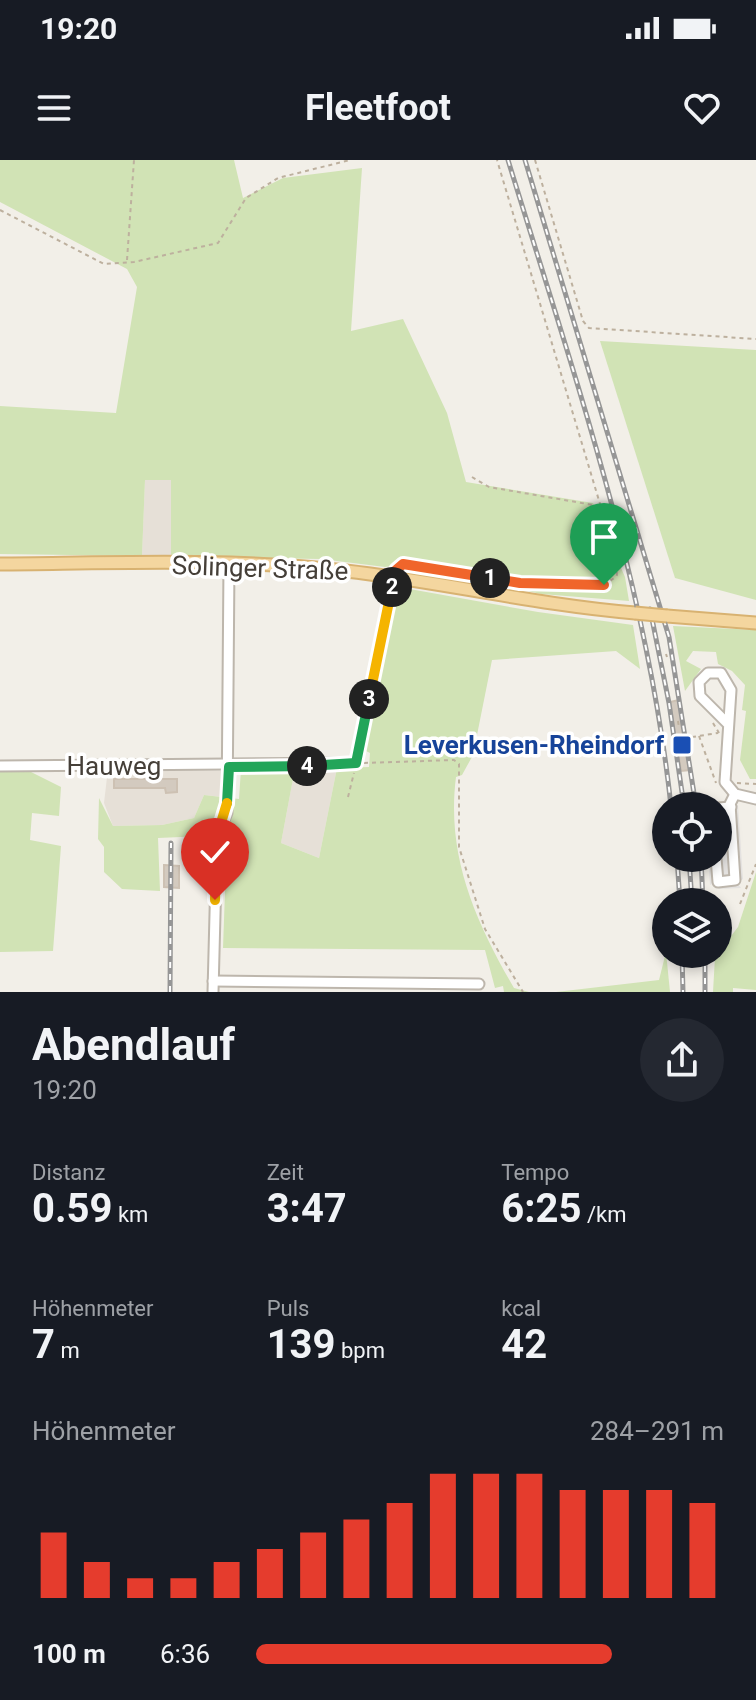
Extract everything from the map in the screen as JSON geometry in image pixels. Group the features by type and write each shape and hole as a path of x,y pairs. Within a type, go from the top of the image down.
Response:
{"main road":[{"name":"Solinger Straße","path":"0,564 295,566 393,577 548,604 756,623"}],"street":[{"path":"229,564 229,767 227,813 217,836 213,987 479,984"},
{"path":"356,763 393,577"},
{"path":"728,724 700,696 699,682 708,673 721,673 730,684 728,724 725,782 735,794 756,799"},
{"name":"Hauweg","path":"0,766 229,767 356,763"},
{"path":"732,804 735,794"},
{"path":"717,872 718,882 735,880 732,825"}],"path":[{"path":"126,261 134,160"},
{"path":"0,210 104,264 126,261 218,243 246,198 257,191 278,178 350,160"},
{"path":"393,577 403,564 520,583 593,587 610,583 617,575 618,566 497,160"},
{"path":"535,160 583,321 589,328 756,339"},
{"path":"472,477 489,487 600,506"},
{"path":"678,721 679,728"},
{"path":"713,723 719,733"},
{"path":"692,737 712,734"},
{"path":"699,736 716,784 756,784"},
{"path":"348,797 356,763 454,760 459,764 459,847 485,929 523,992"},
{"path":"740,904 756,864"}],"shaded area":[{"path":"145,480 172,480 171,557 142,556"},
{"path":"295,768 337,768 319,858 281,843"},
{"path":"108,769 222,771 222,797 204,795 194,818 162,825 113,826 104,803"},
{"path":"732,805 738,805 743,879 737,883 741,888 718,888 715,883 710,885 709,872 732,872"}],"green space":[{"path":"0,160 234,160 243,198 283,178 362,168 351,331 403,319 447,413 466,482 593,503 625,577 629,601 541,594 477,579 425,561 385,567 321,559 171,557 171,480 145,480 142,556 0,554 0,406 116,413 137,287 127,269 0,202"},
{"path":"600,341 756,350 756,600 675,578"},
{"path":"404,588 633,625 640,669 616,651 492,660 473,755 462,775 456,777 455,833 467,887 487,938 514,988 529,992 504,992 503,986 495,988 485,950 223,948 227,835 158,838 160,891 122,889 104,872 104,847 98,839 99,798 113,826 162,825 194,818 204,795 239,799 241,769 295,768 281,843 319,858 337,768 369,767 370,753 362,749 396,594"},
{"path":"673,626 756,630 756,779 750,779 740,760 746,711 742,710 745,685 732,671 718,664 716,652 693,651 686,661 701,669 685,691"},
{"path":"0,769 25,769 61,787 59,816 32,813 30,840 61,846 53,951 0,952"},
{"path":"756,872 756,990 733,988 733,992 713,992 714,968 732,968 732,935 738,927"},
{"path":"662,968 668,968 670,992 556,992 659,980"}],"building":[{"path":"679,700 690,770 681,771 670,702"},
{"path":"114,779 177,779 177,792 166,793 165,788 114,788"},
{"path":"164,865 179,866 179,888 164,887"}],"railway":[{"path":"508,160 582,399 626,560 645,641 669,792"},
{"path":"525,160 669,637 694,792"},
{"path":"650,609 669,703 682,792"},
{"path":"170,992 171,843"},
{"path":"678,872 679,888"},
{"path":"690,872 691,888"},
{"path":"702,872 702,888"},
{"path":"682,968 683,992"},
{"path":"705,968 705,992"}],"place":[{"name":"Leverkusen-Rheindorf","path":"682,745"}],"route":[{"path":"215,900 217,836 227,813 229,767 356,763 393,577 403,564 520,583 604,585"}]}
